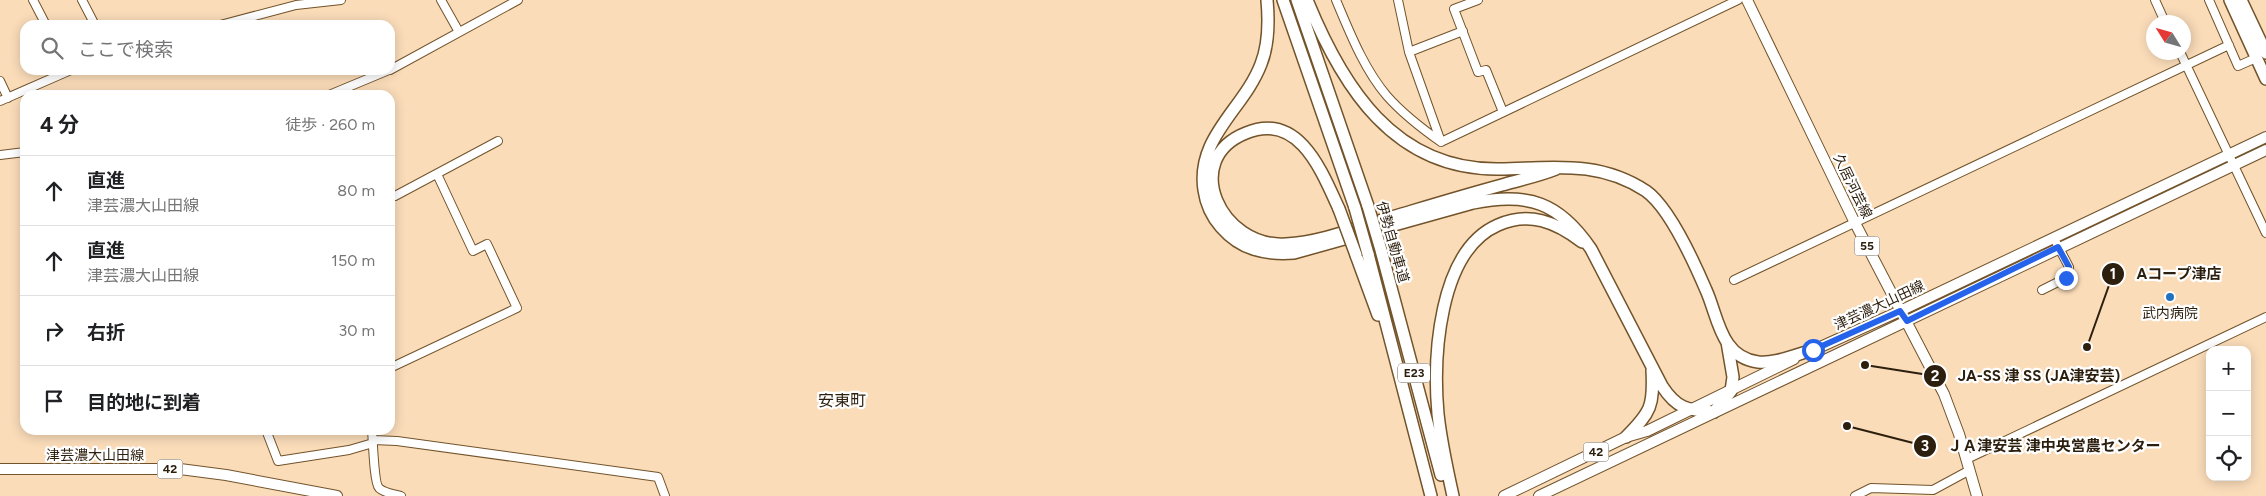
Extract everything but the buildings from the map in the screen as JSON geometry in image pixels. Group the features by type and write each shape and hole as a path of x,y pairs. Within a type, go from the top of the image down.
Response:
{"highway":[{"path":"1267,0 1268,32 1262,63 1252,84 1212,141 1203,170 1204,194 1209,210 1216,222 1238,242 1254,251 1294,253 1473,204 1509,198 1535,202 1552,208 1573,224 1591,249 1652,367 1669,397 1678,406 1689,410 1714,412 1731,391 1733,377 1727,342"},
{"name":"伊勢自動車道","path":"1283,0 1354,208 1362,255"},
{"name":"伊勢自動車道","path":"1297,0 1368,206 1446,496"},
{"path":"1307,0 1330,50 1348,83 1367,109 1401,138 1441,158 1476,168 1499,169 1564,166 1587,168 1615,175 1639,186 1666,210 1707,292 1716,324 1727,342 1745,358 1760,362 1813,350"},
{"path":"2230,0 2261,56"},
{"path":"2241,0 2261,56 2266,79"},
{"path":"1362,255 1339,209 1314,157 1294,137 1276,130 1253,130 1239,136 1224,148 1216,162 1213,177 1214,194 1226,218 1251,239 1285,244 1341,233 1535,177 1564,166"},
{"path":"1454,496 1446,465 1438,413 1437,368 1438,345 1445,303 1460,260 1484,233 1504,222 1518,219 1537,219 1550,222 1570,232 1591,249"},
{"name":"E23","path":"1362,255 1404,390 1431,496"},
{"path":"1626,437 1650,409 1653,390 1652,367"}],"main road":[{"name":"久居河芸線","path":"1747,0 1855,223 1944,394 1967,459 1977,496"},
{"name":"津芸濃大山田線","path":"1538,496 1907,321 2056,242 2228,154 2266,137"},
{"name":"津芸濃大山田線","path":"1504,496 1626,437 1647,431 1813,350 2056,242 2234,166 2266,150"},
{"name":"津芸濃大山田線","path":"0,469 180,469 226,475 337,496"}],"street":[{"path":"33,0 43,20"},
{"path":"82,0 92,20"},
{"path":"237,20 295,3 341,0"},
{"path":"442,0 459,32"},
{"path":"395,67 518,0"},
{"path":"1336,0 1365,63 1387,96 1415,123 1440,142"},
{"path":"1398,0 1409,52 1440,142"},
{"path":"1478,0 1454,9 1478,72 1486,70 1502,112"},
{"path":"1440,142 1738,0"},
{"path":"2154,0 2162,15"},
{"path":"2208,0 2238,66 2261,56"},
{"path":"1409,52 1463,31"},
{"path":"1734,280 2229,45"},
{"path":"2184,60 2266,233"},
{"path":"26,90 60,75"},
{"path":"341,90 378,75"},
{"path":"0,81 4,100 20,93"},
{"path":"395,196 498,141"},
{"path":"0,155 20,153"},
{"path":"395,366 517,308 487,244 473,251 438,174"},
{"path":"2042,290 2066,278 2069,267 2056,242"},
{"path":"1967,459 2266,317"},
{"path":"268,435 278,461 349,450 373,442 397,441 658,477 666,496"},
{"path":"372,435 375,479 378,486 384,491 401,496"},
{"path":"1855,496 1871,488 1933,490 1970,470"}],"place":[{"name":"武内病院","path":"2170,297"},
{"name":"Aコープ津店","path":"2087,347"},
{"name":"JA-SS 津 SS (JA津安芸)","path":"1865,365"},
{"name":"ＪＡ津安芸 津中央営農センター","path":"1847,426"}],"district":[{"name":"安東町","path":"842,400"}],"route":[{"path":"1813,350 1900,311 1907,321 2058,247 2069,267 2066,278"}]}
